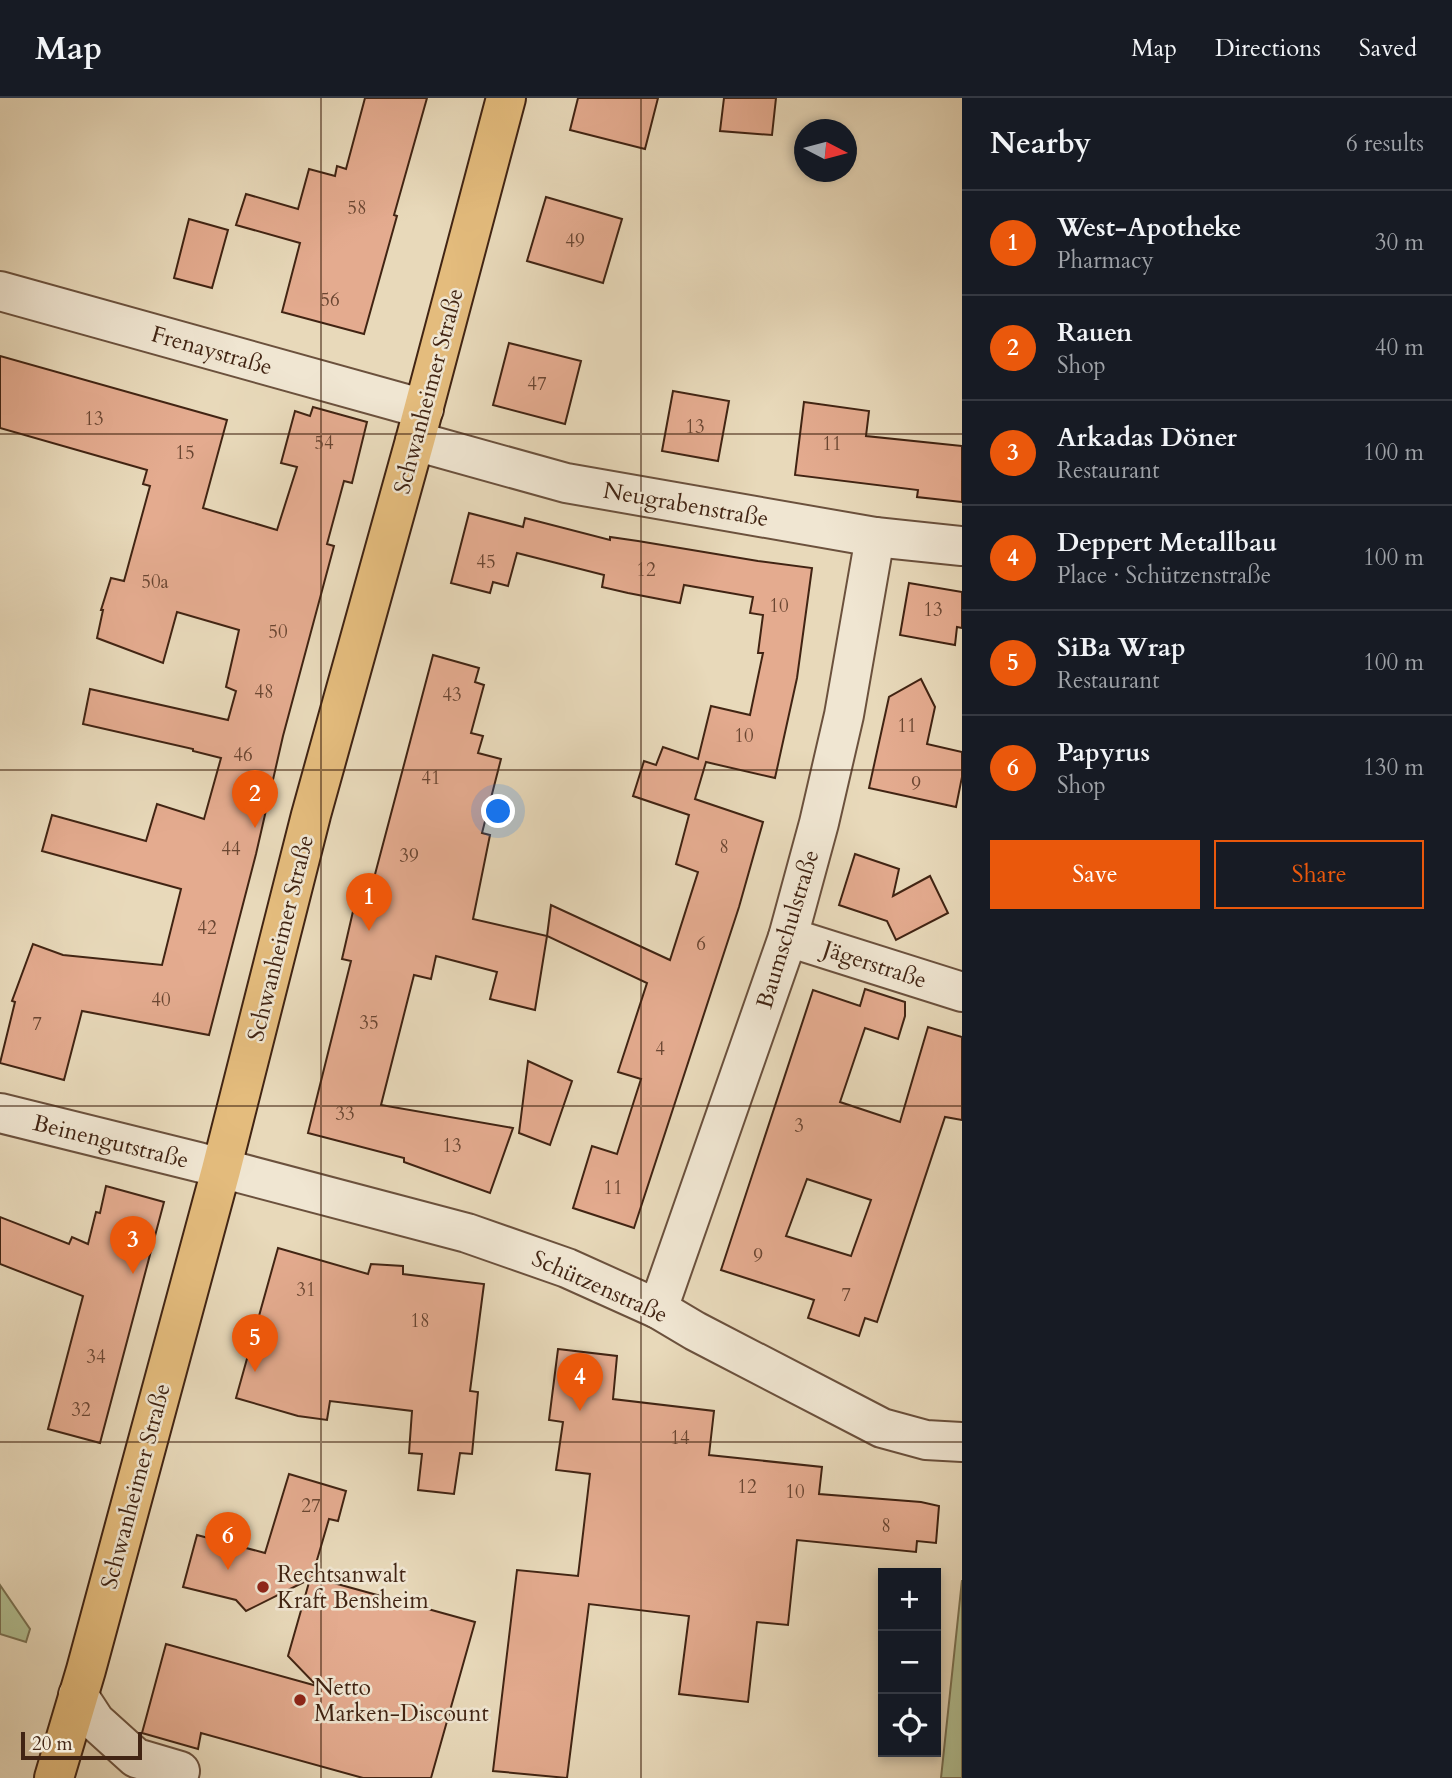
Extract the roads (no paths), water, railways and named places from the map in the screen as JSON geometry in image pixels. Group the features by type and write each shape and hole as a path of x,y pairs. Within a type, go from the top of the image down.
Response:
{"main road":[{"name":"Schwanheimer Straße","path":"54,1778 221,1170 311,816 506,98"}],"street":[{"name":"Frenaystraße","path":"0,291 419,425"},
{"name":"Neugrabenstraße","path":"419,425 566,483 875,537 962,546"},
{"name":"Baumschulstraße","path":"658,1309 788,937 819,823 844,715 875,537"},
{"name":"Jägerstraße","path":"788,937 962,992"},
{"name":"Beinengutstraße","path":"0,1114 221,1170"},
{"name":"Schützenstraße","path":"221,1170 467,1233 567,1268 658,1309 882,1428 926,1440 962,1442"},
{"path":"78,1695 94,1721 136,1758 180,1771 178,1778"}],"place":[{"name":"Rauen","path":"255,828"},
{"name":"West-Apotheke","path":"369,931"},
{"name":"Arkadas Döner","path":"133,1274"},
{"name":"SiBa Wrap","path":"255,1372"},
{"name":"Deppert Metallbau","path":"580,1411"},
{"name":"Papyrus","path":"228,1570"},
{"name":"Rechtsanwalt Kraft Bensheim","path":"263,1587"},
{"name":"Netto Marken-Discount","path":"300,1700"}]}
